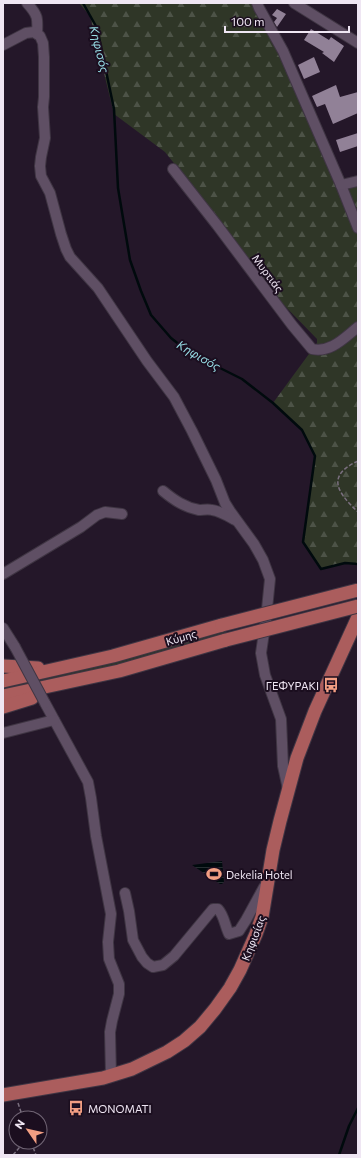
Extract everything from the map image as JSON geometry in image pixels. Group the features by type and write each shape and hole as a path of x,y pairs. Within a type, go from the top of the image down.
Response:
{"main road":[{"name":"Κύμης","path":"3,681 113,656 222,625 358,590"},
{"name":"Κύμης","path":"3,696 119,671 226,640 358,606"},
{"name":"Κηφισίας","path":"9,1094 111,1076 132,1069 166,1052 189,1036 200,1027 215,1009 230,988 240,970 262,918 273,850 297,758 309,725 358,617"},
{"path":"3,666 58,669"},
{"path":"3,707 46,694 63,683"}],"street":[{"path":"27,3 34,11 38,20 37,34 43,43 43,107 45,138 41,161 41,176 50,193 66,249 70,258 98,288 174,398 216,480 225,503 254,544 263,560 270,579 261,653 265,676 281,719 283,766 288,789"},
{"path":"258,3 259,8 283,51 341,184 358,228"},
{"path":"294,3 358,43"},
{"path":"3,45 26,33 34,32 37,34"},
{"name":"Μυρτιάς","path":"173,169 292,325 312,348 320,350 334,346 358,327"},
{"path":"341,184 358,181"},
{"path":"163,491 175,501 200,510 213,510 225,514 237,521"},
{"path":"3,574 81,527 97,515 105,512 122,514"},
{"path":"3,628 15,647 88,782 96,836 111,914 108,942 109,959 119,984 119,994 110,1032 111,1076"},
{"path":"3,733 54,720"},
{"path":"125,893 133,940 142,957 153,967 163,965 174,956 213,909 218,909 222,913 224,923 229,934 239,931 268,880"}],"path":[{"path":"358,461 342,470 338,476 338,484 341,494 358,512"},
{"path":"9,1094 18,1110"}],"green space":[{"path":"79,3 254,3 343,186 358,183 358,564 345,563 321,569 303,542 315,456 302,430 273,403 317,343 317,339 281,302 165,152 114,114 90,16"},
{"path":"225,629 226,635 117,666 3,691 3,686"}],"shaded area":[{"name":"Dekelia Hotel","path":"222,861 224,882 222,884 192,865"}],"building":[{"path":"277,9 286,14 277,27 274,22 277,18 272,15"},
{"path":"311,29 329,40 331,37 344,46 334,62 322,53 324,52 304,40"},
{"path":"314,57 320,72 304,79 298,65"},
{"path":"336,85 340,97 358,92 358,113 333,124 325,104 317,107 312,96"},
{"path":"358,133 358,146 340,152 336,140"}],"waterway":[{"name":"Κηφισός","path":"83,3 97,28 114,109 118,188 130,260 151,315 171,338 190,353 242,379 273,403 302,430 315,456 303,542 321,569 345,563 358,564"},
{"name":"Κηφισός","path":"339,1155 349,1126 358,1108"}],"place":[{"name":"ΓΕΦΥΡΑΚΙ","path":"331,685"},
{"name":"Dekelia Hotel","path":"214,874"},
{"name":"ΜΟΝΟΜΑΤΙ","path":"76,1108"}]}
